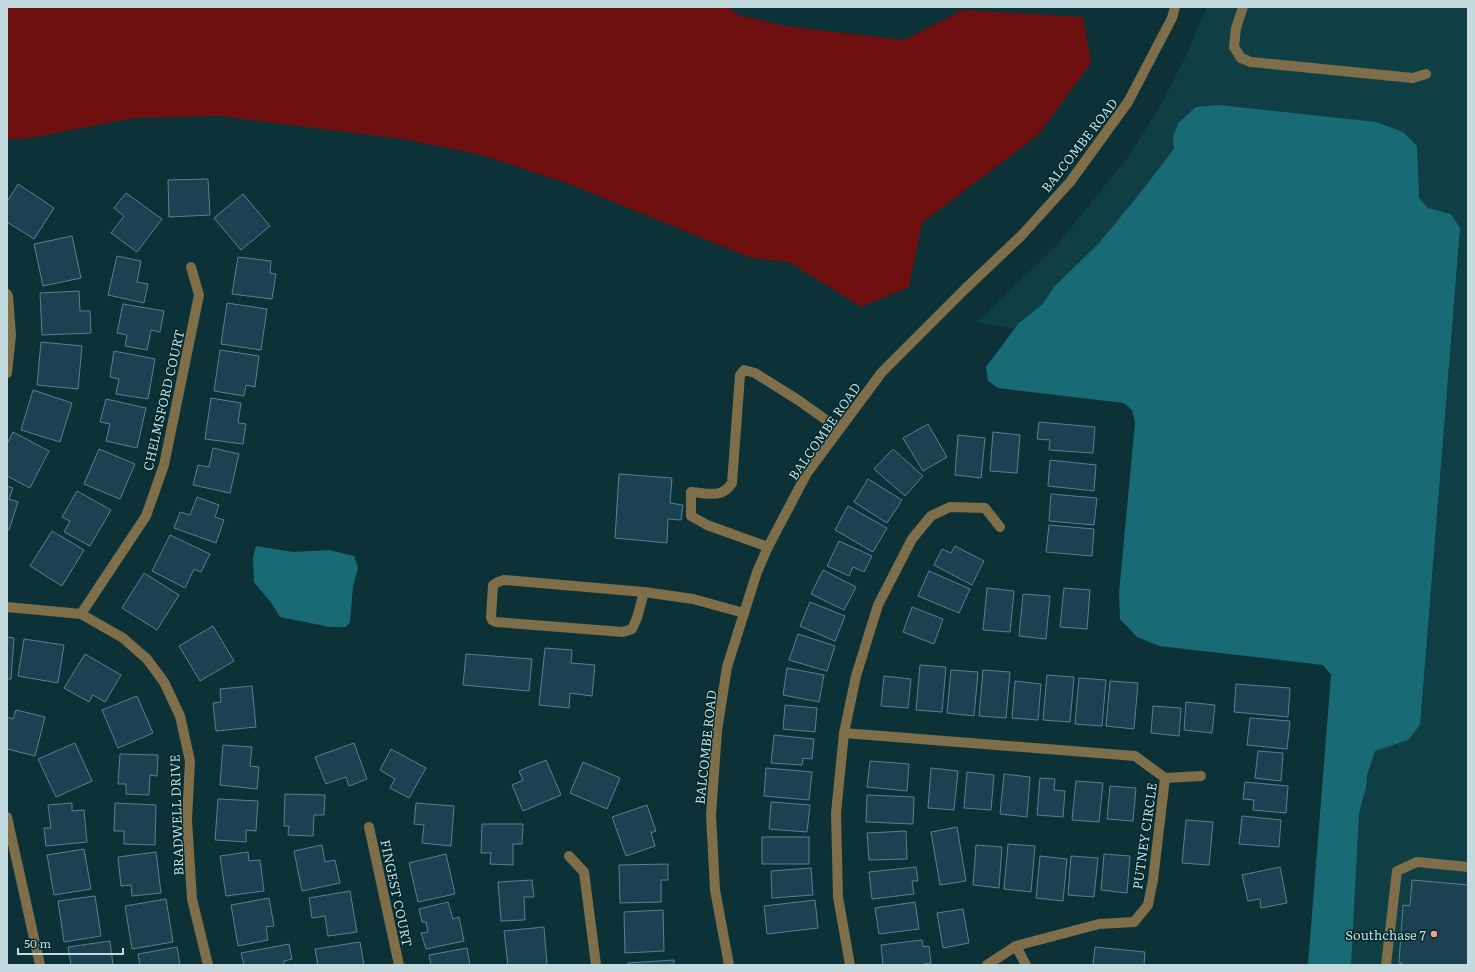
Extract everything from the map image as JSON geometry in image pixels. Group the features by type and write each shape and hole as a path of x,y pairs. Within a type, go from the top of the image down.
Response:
{"street":[{"name":"BALCOMBE ROAD","path":"729,965 715,890 711,815 718,731 727,667 757,572 768,547 807,473 882,372 965,289 1021,236 1070,182 1128,102 1172,18 1175,7"},
{"path":"1243,7 1236,28 1234,48 1241,58 1251,62 1413,78 1426,74"},
{"name":"CHELMSFORD COURT","path":"82,614 146,516 164,465 199,295 191,267"},
{"path":"7,294 11,335 7,373"},
{"path":"768,547 707,525 691,516 691,492 718,494 727,490 732,483 740,375 744,370 755,373 798,400 839,429"},
{"path":"850,965 838,897 836,813 844,733 856,676 878,605 912,539 931,516 950,506 985,508 1000,527"},
{"path":"644,592 635,624 632,629 623,632 496,622 492,620 491,617 493,585 504,580 644,592 693,598 744,613"},
{"name":"BRADWELL DRIVE","path":"7,607 82,614 122,638 147,659 164,682 180,716 190,761 186,820 192,898 208,965"},
{"name":"PUTNEY CIRCLE","path":"844,733 1134,756 1165,778 1153,880 1148,905 1134,922 1098,924 1016,946 987,965"},
{"path":"1165,778 1201,776"},
{"path":"7,817 40,965"},
{"name":"FINGEST COURT","path":"369,827 399,965"},
{"path":"569,856 584,872 596,965"},
{"path":"1386,965 1397,871 1417,862 1468,867"},
{"path":"1016,946 1026,965"}],"shaded area":[{"path":"7,7 727,7 739,15 785,26 904,40 963,10 1083,17 1091,63 1038,135 922,223 909,287 861,307 789,262 751,258 569,184 478,154 402,139 219,116 135,118 24,139 7,139"},
{"path":"1207,7 1468,7 1468,965 1334,965 1381,394 977,322 1057,245 1128,157 1159,108 1186,56"},
{"path":"1219,105 1376,122 1403,132 1417,146 1419,198 1428,208 1451,214 1460,228 1420,725 1408,740 1375,751 1367,775 1366,787 1359,813 1351,965 1308,965 1331,675 1323,665 1159,646 1137,637 1120,619 1119,593 1135,423 1132,410 1124,403 998,388 988,381 986,367 1019,323 1043,304 1054,287 1099,243 1174,149 1173,137 1178,123 1196,107"},
{"path":"256,546 293,552 329,550 354,556 358,568 353,586 350,622 346,627 330,627 280,617 272,604 254,582 253,557"}],"building":[{"path":"208,179 210,215 169,217 168,180"},
{"path":"18,184 54,208 34,239 7,222 7,202"},
{"path":"126,193 162,219 137,252 111,233 124,216 114,208"},
{"path":"243,194 270,226 241,250 214,218"},
{"path":"72,236 81,278 43,286 34,244"},
{"path":"117,256 141,261 137,282 148,284 144,303 108,295"},
{"path":"238,257 271,261 270,273 276,274 272,299 232,294"},
{"path":"79,291 80,311 90,311 91,333 42,335 40,293"},
{"path":"227,303 267,309 261,350 221,344"},
{"path":"123,304 164,311 160,332 151,330 147,350 125,346 127,335 117,333"},
{"path":"41,342 82,346 78,389 37,385"},
{"path":"220,350 259,356 255,387 246,385 244,396 214,391"},
{"path":"114,351 155,359 148,399 116,394 119,379 110,377"},
{"path":"33,390 72,403 60,442 21,430"},
{"path":"211,398 241,403 238,423 246,424 243,444 205,439"},
{"path":"106,399 146,408 137,448 106,441 110,424 100,422"},
{"path":"1039,422 1095,427 1093,453 1049,450 1050,440 1037,439"},
{"path":"928,424 947,457 923,471 903,438"},
{"path":"13,432 49,451 30,488 7,476 7,444"},
{"path":"993,432 1020,435 1017,473 990,471"},
{"path":"958,435 985,438 981,478 955,475"},
{"path":"213,448 239,454 230,493 193,485 198,465 209,467"},
{"path":"99,449 135,464 120,499 84,484"},
{"path":"893,449 923,476 905,496 874,469"},
{"path":"1050,460 1096,465 1094,491 1048,486"},
{"path":"619,474 672,478 670,503 683,505 681,520 668,519 667,543 615,538"},
{"path":"868,479 902,500 887,523 854,502"},
{"path":"7,486 13,488 9,499 18,502 9,530 7,529"},
{"path":"77,491 111,510 90,546 64,532 70,521 62,517"},
{"path":"1051,494 1097,498 1094,525 1049,521"},
{"path":"197,497 219,505 215,517 224,520 216,543 174,528 180,512 190,515"},
{"path":"848,506 887,528 873,552 835,530"},
{"path":"1049,525 1094,529 1092,556 1046,552"},
{"path":"52,531 84,550 62,586 30,566"},
{"path":"170,535 210,554 201,572 194,569 185,588 152,571"},
{"path":"839,541 872,556 864,572 853,567 849,576 827,566"},
{"path":"955,546 984,561 972,585 934,565 942,549 951,553"},
{"path":"823,570 856,587 844,610 811,594"},
{"path":"929,571 970,589 959,613 918,596"},
{"path":"144,573 179,595 157,630 122,608"},
{"path":"987,588 1014,591 1010,632 983,630"},
{"path":"1064,588 1090,590 1087,629 1060,627"},
{"path":"1023,594 1050,596 1046,639 1019,636"},
{"path":"810,602 845,616 835,641 800,626"},
{"path":"912,607 943,619 934,644 903,632"},
{"path":"213,626 234,661 200,681 179,646"},
{"path":"798,634 835,646 827,671 789,660"},
{"path":"7,637 14,638 11,679 7,679"},
{"path":"24,639 64,645 58,683 18,676"},
{"path":"545,648 572,650 571,663 595,665 592,696 570,693 569,708 539,705"},
{"path":"85,654 121,675 105,702 93,695 89,702 64,688"},
{"path":"466,654 532,659 529,691 463,685"},
{"path":"920,665 946,667 942,712 916,710"},
{"path":"787,668 824,675 819,702 783,695"},
{"path":"951,670 978,672 974,716 947,713"},
{"path":"983,670 1010,672 1006,718 979,716"},
{"path":"1047,675 1074,677 1070,722 1043,720"},
{"path":"884,676 911,679 908,708 881,706"},
{"path":"1079,678 1106,680 1102,726 1075,724"},
{"path":"1015,681 1041,684 1038,720 1012,718"},
{"path":"1110,681 1138,683 1134,729 1106,726"},
{"path":"1236,684 1290,688 1288,717 1234,712"},
{"path":"252,686 256,727 216,731 213,703 221,702 220,689"},
{"path":"137,696 153,733 118,748 102,710"},
{"path":"1186,702 1215,705 1212,733 1184,730"},
{"path":"785,705 817,708 815,732 783,729"},
{"path":"1153,706 1181,708 1179,736 1151,733"},
{"path":"16,710 45,717 35,756 7,749 7,717 13,719"},
{"path":"1250,718 1290,721 1287,749 1247,745"},
{"path":"774,735 814,739 812,759 803,758 802,765 771,763"},
{"path":"75,743 92,781 56,797 38,759"},
{"path":"354,743 367,779 349,786 346,777 326,784 315,757"},
{"path":"223,745 252,747 250,766 259,767 257,789 220,785"},
{"path":"391,749 426,768 409,798 390,788 395,779 380,770"},
{"path":"1258,751 1283,753 1281,781 1255,778"},
{"path":"120,754 158,755 157,776 150,775 149,795 126,794 126,784 118,784"},
{"path":"546,760 561,795 523,811 512,785 523,780 519,771"},
{"path":"870,761 909,764 907,791 867,787"},
{"path":"583,762 620,778 607,809 570,793"},
{"path":"766,768 812,772 809,800 764,796"},
{"path":"931,768 958,771 954,810 928,808"},
{"path":"967,772 994,775 991,810 964,808"},
{"path":"1004,774 1030,777 1027,817 1000,814"},
{"path":"1040,778 1055,779 1054,790 1065,791 1063,817 1037,815"},
{"path":"1076,781 1103,783 1099,822 1072,820"},
{"path":"1245,782 1288,786 1286,813 1253,810 1254,800 1243,799"},
{"path":"1110,786 1136,788 1133,821 1107,819"},
{"path":"285,794 325,795 324,815 314,815 313,836 288,835 289,826 284,826"},
{"path":"867,795 914,797 913,824 866,822"},
{"path":"218,799 258,801 256,831 246,830 246,842 215,840"},
{"path":"771,802 810,805 807,832 769,829"},
{"path":"72,803 72,811 84,810 87,842 46,846 44,828 51,828 48,805"},
{"path":"115,803 156,805 155,845 124,844 124,831 114,831"},
{"path":"416,803 454,806 451,846 422,843 424,825 414,824"},
{"path":"647,805 656,831 651,833 655,846 626,856 612,817"},
{"path":"1242,816 1281,820 1279,847 1239,844"},
{"path":"1186,820 1213,822 1209,865 1182,863"},
{"path":"482,824 523,824 522,844 513,844 513,865 490,864 491,853 481,853"},
{"path":"957,827 966,881 940,885 931,832"},
{"path":"906,831 907,859 869,860 867,833"},
{"path":"762,837 809,837 809,864 762,864"},
{"path":"1008,844 1035,846 1031,892 1004,889"},
{"path":"322,845 325,862 335,860 340,883 302,891 294,851"},
{"path":"976,845 1002,847 999,888 973,885"},
{"path":"84,849 91,889 54,895 47,855"},
{"path":"156,852 161,893 132,896 131,885 121,886 118,857"},
{"path":"248,852 249,861 260,860 264,891 226,896 220,856"},
{"path":"446,854 455,894 418,902 409,863"},
{"path":"1104,854 1130,856 1127,893 1101,890"},
{"path":"1040,856 1067,859 1063,901 1036,898"},
{"path":"1071,856 1098,858 1094,897 1068,895"},
{"path":"668,864 668,880 661,880 661,902 620,903 619,865"},
{"path":"916,867 918,881 912,881 914,894 872,899 869,872"},
{"path":"1280,867 1287,903 1261,908 1260,899 1248,901 1242,875"},
{"path":"811,868 813,895 772,898 771,871"},
{"path":"532,880 534,897 524,897 525,920 501,921 498,882"},
{"name":"Southchase 7","path":"1412,880 1468,885 1468,965 1402,965 1402,963 1399,963 1403,905 1410,906"},
{"path":"350,891 357,932 328,936 325,916 312,918 309,898"},
{"path":"95,896 101,936 64,942 58,901"},
{"path":"269,898 274,926 266,927 268,940 238,946 231,905"},
{"path":"166,899 173,942 132,949 125,906"},
{"path":"815,900 818,928 767,934 764,906"},
{"path":"448,902 453,919 459,917 464,941 426,949 421,933 428,932 426,922 422,922 419,909"},
{"path":"915,902 919,929 879,934 875,908"},
{"path":"963,909 969,943 943,948 937,913"},
{"path":"663,910 664,951 625,953 624,912"},
{"path":"544,927 547,965 508,965 504,931"},
{"path":"922,940 923,947 929,946 931,963 919,965 883,965 881,945"},
{"path":"110,941 113,965 71,965 68,947"},
{"path":"360,942 364,965 318,965 315,949"},
{"path":"289,944 292,959 284,961 284,965 244,965 241,953"},
{"path":"177,947 180,965 140,965 138,954"},
{"path":"1095,947 1145,952 1144,965 1093,965"},
{"path":"467,948 470,965 431,965 429,955"},
{"path":"674,960 674,965 628,965 628,963"}],"place":[{"name":"Southchase 7","path":"1434,934"}]}
